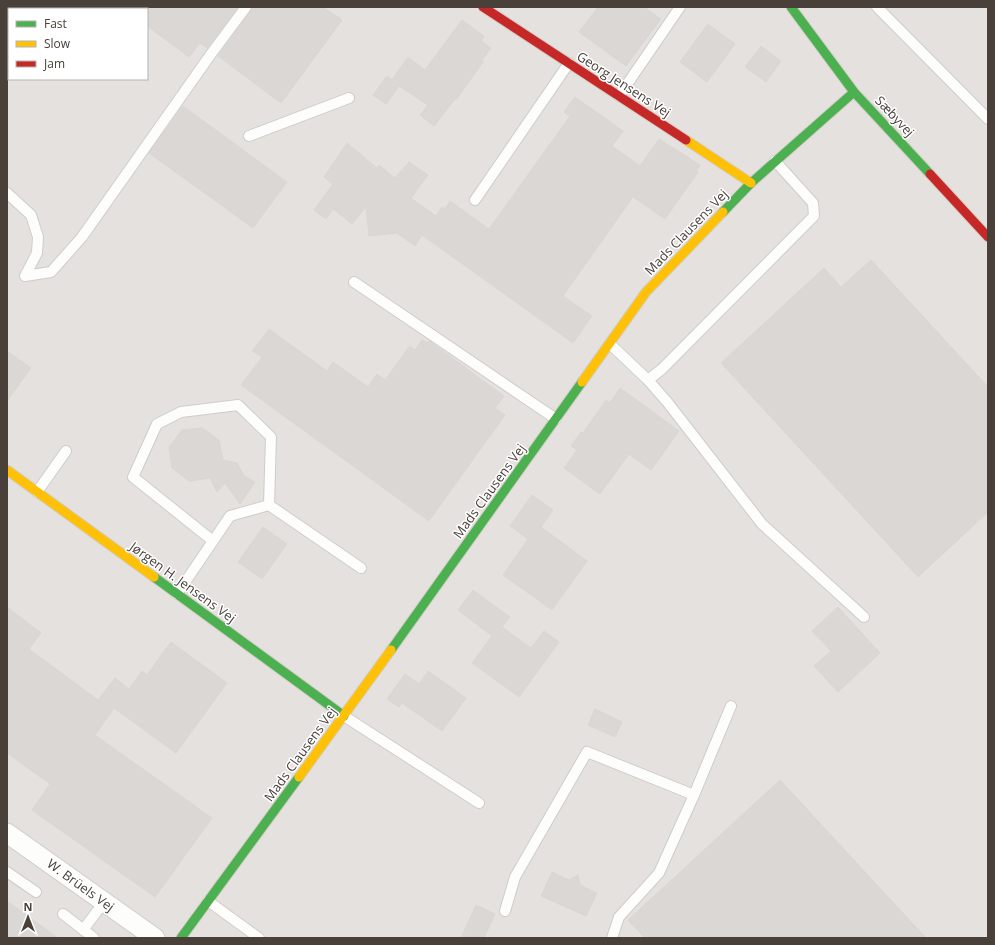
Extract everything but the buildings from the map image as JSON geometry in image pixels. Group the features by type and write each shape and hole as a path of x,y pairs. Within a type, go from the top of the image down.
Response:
{"street":[{"name":"Georg Jensens Vej","path":"483,7 751,183"},
{"name":"Sæbyvej","path":"791,7 854,92 988,236"},
{"name":"Mads Clausens Vej","path":"181,938 344,716 646,292 751,183 854,92"},
{"name":"Jørgen H. Jensens Vej","path":"7,470 344,716"},
{"name":"W. Brüels Vej","path":"7,833 155,938"}],"lane":[{"path":"7,193 30,216 38,237 37,253 25,276 51,272 82,237 211,54 246,7"},
{"path":"619,96 680,7"},
{"path":"877,7 988,119"},
{"path":"475,200 569,63"},
{"path":"249,136 349,98"},
{"path":"648,380 662,369 814,216 813,203 776,161"},
{"path":"354,282 556,419"},
{"path":"610,344 648,380 668,403 762,524 864,617"},
{"path":"213,541 133,477 157,424 181,412 238,406 271,437 269,505"},
{"path":"37,492 66,451"},
{"path":"177,594 230,516 269,505"},
{"path":"269,505 361,568"},
{"path":"612,938 620,917 659,873 694,795 731,706"},
{"path":"344,716 478,803"},
{"path":"505,911 515,877 587,752 694,795"},
{"path":"7,872 36,892"},
{"path":"208,901 259,938"},
{"path":"83,930 104,902"},
{"path":"63,914 94,938"}],"shaded area":[{"path":"7,7 988,7 988,938 7,938"},
{"path":"532,62 578,94 492,219 446,188"},
{"path":"7,853 49,881 29,909 7,894"}],"traffic: fast":[{"path":"791,7 854,92 930,174"},
{"path":"723,212 751,183 854,92"},
{"path":"391,650 582,382"},
{"path":"154,577 344,716"},
{"path":"181,938 299,777"}],"traffic: slow":[{"path":"686,140 751,183"},
{"path":"582,382 646,292 723,212"},
{"path":"7,470 154,577"},
{"path":"299,777 391,650"}],"traffic: jam":[{"path":"483,7 686,140"},
{"path":"930,174 988,237"}]}
